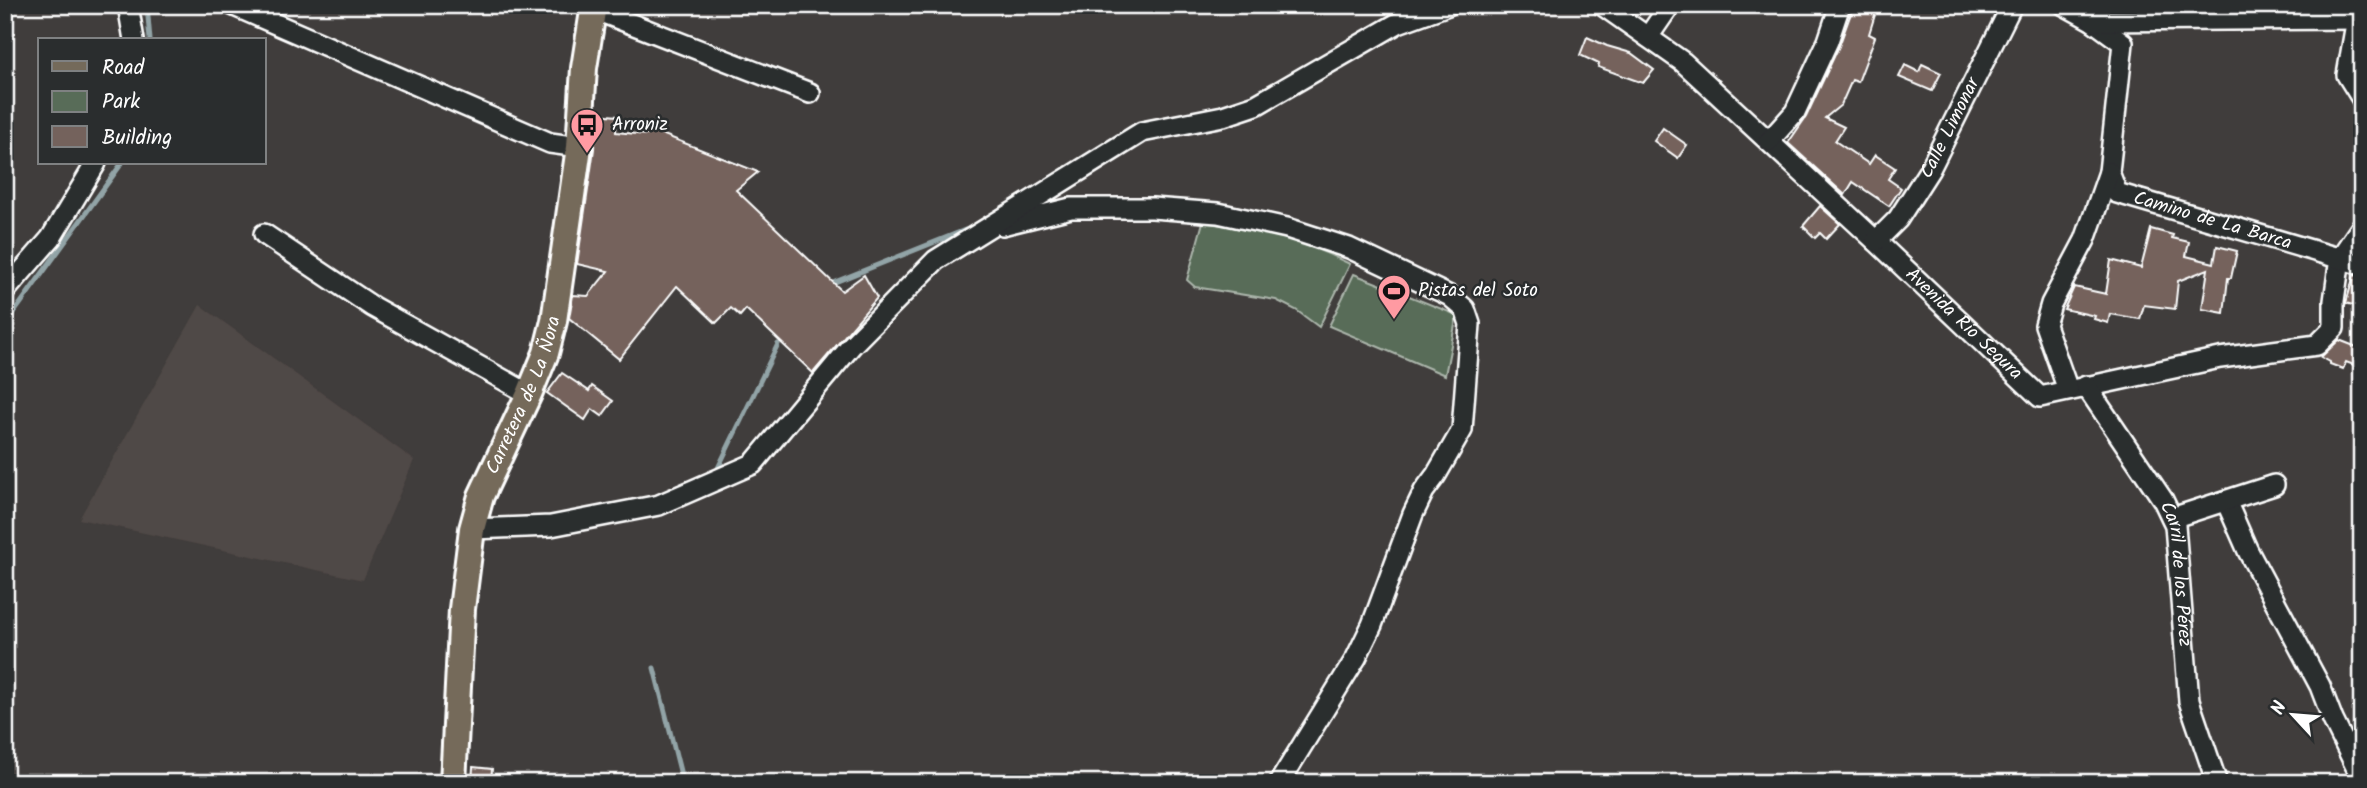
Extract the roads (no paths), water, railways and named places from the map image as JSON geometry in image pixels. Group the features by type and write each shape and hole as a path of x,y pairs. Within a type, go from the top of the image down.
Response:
{"main road":[{"name":"Carretera de La Ñora","path":"453,783 462,609 472,529 487,481 546,353 554,321 579,147 584,68 593,7"}],"street":[{"path":"128,5 134,38"},
{"path":"232,5 270,13 550,143 579,147"},
{"path":"472,529 551,526 659,505 752,464 852,345 936,260 1142,132 1223,116 1256,106 1398,23 1448,5"},
{"name":"Avenida Río Segura","path":"1602,5 1683,62 1877,241 2040,397 2220,358 2317,345 2334,328 2334,301 2340,258"},
{"path":"1648,37 1670,5"},
{"path":"1769,141 1795,112 1828,41 1840,5"},
{"name":"Calle Limonar","path":"1877,241 1898,219 1930,169 2012,5"},
{"path":"2064,5 2093,21 2123,43 2109,172"},
{"path":"593,7 810,93"},
{"path":"2093,21 2359,18 2347,75 2362,99"},
{"path":"5,290 51,238 95,164"},
{"name":"Camino de La Barca","path":"2109,172 2117,193 2362,265"},
{"name":"Carril de los Pérez","path":"2109,172 2085,240 2051,304 2045,325 2077,388 2163,500 2175,525 2189,701 2217,783"},
{"path":"985,229 1071,208 1152,208 1218,213 1287,228 1349,248 1450,296 1465,309 1470,324 1462,429 1413,514 1372,625 1356,658 1279,783"},
{"path":"2340,258 2362,226"},
{"path":"264,234 373,307 528,394"},
{"path":"2172,518 2274,485"},
{"path":"2227,501 2248,551 2320,686 2333,720 2362,779"}],"waterway":[{"path":"147,5 150,38"},
{"path":"5,325 121,164"},
{"path":"835,282 965,230"},
{"path":"718,468 778,344"},
{"path":"654,668 683,783"}],"place":[{"name":"Arroniz","path":"587,155"},
{"name":"Pistas del Soto","path":"1394,321"}]}
